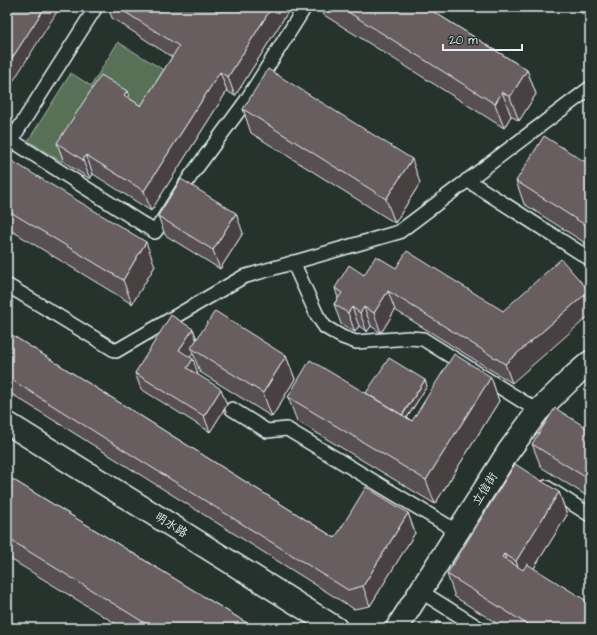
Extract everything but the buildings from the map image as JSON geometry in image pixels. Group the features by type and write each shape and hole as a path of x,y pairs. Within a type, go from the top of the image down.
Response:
{"street":[{"name":"立信街","path":"397,628 458,532 506,463 538,411 590,362"},
{"name":"明水路","path":"7,423 336,628"}],"lane":[{"path":"96,7 9,144 155,232 190,177 246,101 305,7"},
{"path":"7,285 116,351 243,277 399,232 590,88"},
{"path":"468,180 590,259"},
{"path":"293,262 317,315 325,327 342,337 356,342 409,338 423,339 538,411"},
{"path":"232,409 267,431 287,429 458,532"},
{"path":"536,481 590,514"},
{"path":"420,591 480,628"}],"green space":[{"path":"118,42 175,77 147,122 107,91 62,162 28,141 71,73 91,86"}]}
